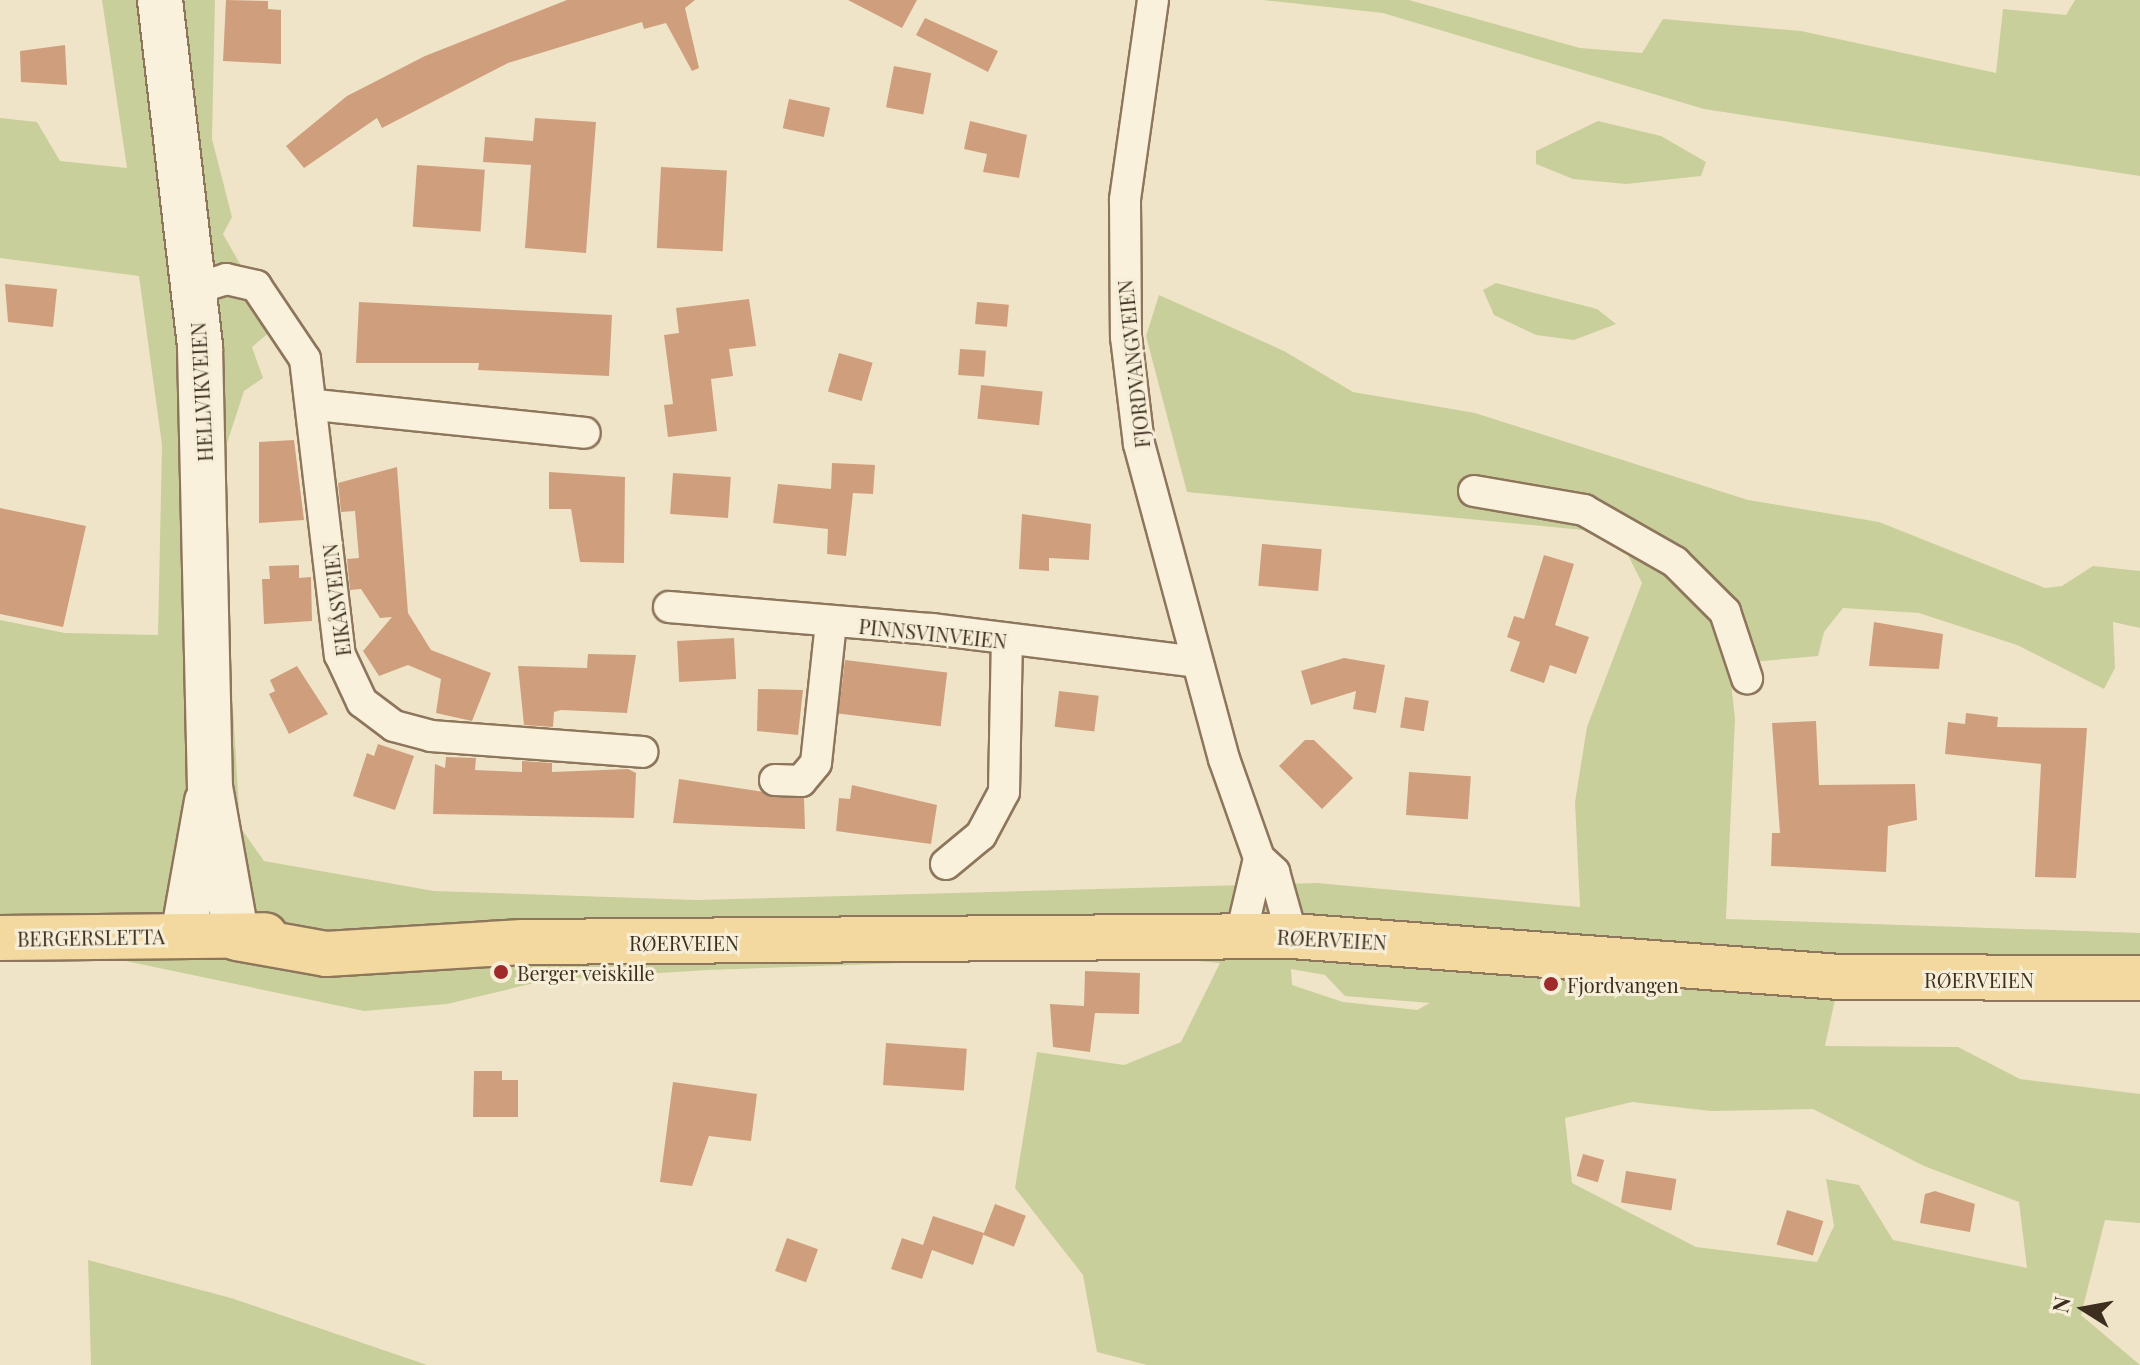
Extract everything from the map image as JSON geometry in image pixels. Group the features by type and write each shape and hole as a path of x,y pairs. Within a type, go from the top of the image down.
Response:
{"main road":[{"name":"HELLVIKVEIEN","path":"160,0 194,289 205,425 210,787 237,938"},
{"name":"HELLVIKVEIEN","path":"183,936 210,787"},
{"name":"RØERVEIEN","path":"183,936 237,938 326,954 523,942 1292,936 1840,977 2140,978"},
{"name":"BERGERSLETTA","path":"0,938 183,936"}],"street":[{"name":"FJORDVANGVEIEN","path":"1153,0 1125,200 1126,337 1139,444 1196,662 1259,858 1274,872 1292,936"},
{"name":"EIKÅSVEIEN","path":"194,289 241,280 268,296 305,359 316,405 340,655 362,702 394,726 431,736 642,752"},
{"path":"316,405 585,433"},
{"path":"1474,491 1584,510 1675,562 1725,612 1747,678"},
{"name":"PINNSVINVEIEN","path":"669,607 1196,662"},
{"path":"775,780 801,781 816,763 831,623"},
{"path":"946,864 981,835 1004,792 1007,640"},
{"path":"1241,935 1259,858"}],"green space":[{"path":"102,0 215,0 212,139 232,217 223,234 276,327 252,347 263,378 244,391 227,443 224,555 240,827 264,861 434,891 697,900 1317,883 1580,907 1575,802 1587,727 1642,583 1627,553 1583,530 1187,492 1146,336 1159,295 1284,351 1353,392 1475,413 1748,500 1879,522 2045,588 2062,586 2093,566 2140,571 2140,628 2113,622 2115,668 2104,689 2017,645 1919,613 1843,608 1824,632 1818,656 1729,664 1735,719 1726,919 2140,933 2140,1002 1836,995 1825,1046 1958,1047 2020,1079 2140,1094 2140,1223 2105,1220 2081,1315 2140,1365 1147,1365 1097,1352 1083,1275 1015,1188 1037,1052 1124,1065 1181,1042 1220,963 1126,955 708,970 547,980 447,1004 364,1011 116,959 0,961 0,620 65,633 158,635 162,445 139,276 0,258 0,118 37,122 60,161 127,168","holes":["1291,969 1325,975 1345,996 1430,1003 1417,1010 1343,1002 1292,985","1632,1102 1711,1111 1813,1109 1924,1166 2019,1202 2027,1268 1893,1240 1859,1185 1826,1179 1834,1226 1817,1262 1696,1247 1572,1183 1565,1118"]},
{"path":"1263,0 1409,0 1580,48 1642,53 1663,19 1801,31 1996,73 2003,9 2066,15 2075,0 2140,0 2140,176 1704,109 1383,13"},
{"path":"1598,121 1661,136 1706,162 1701,176 1626,184 1573,179 1536,164 1536,151"},
{"path":"1496,283 1597,309 1616,324 1574,340 1536,335 1494,315 1483,290"},
{"path":"88,1260 231,1298 427,1365 91,1365"}],"building":[{"path":"226,0 268,1 268,9 281,10 281,64 223,61"},
{"path":"567,0 695,0 685,8 699,68 692,71 666,23 644,29 642,22 508,63 382,128 377,118 304,168 286,146 347,96 425,56"},
{"path":"848,0 917,0 902,28"},
{"path":"925,18 998,51 988,72 916,35"},
{"path":"65,45 67,85 21,82 20,51"},
{"path":"894,66 931,73 923,114 886,107"},
{"path":"789,99 830,108 824,137 783,128"},
{"path":"535,118 596,122 586,253 525,248 531,165 483,162 485,137 533,141"},
{"path":"970,121 1027,135 1019,178 983,172 987,154 964,149"},
{"path":"417,165 485,170 481,232 413,227"},
{"path":"661,167 727,170 723,251 657,248"},
{"path":"5,284 57,289 53,327 8,322"},
{"path":"749,299 756,346 729,349 733,376 711,379 717,431 668,437 664,405 673,404 664,335 679,333 676,308"},
{"path":"359,302 612,315 609,376 478,370 479,363 356,363"},
{"path":"977,302 1009,305 1007,327 975,324"},
{"path":"960,349 986,351 984,377 958,375"},
{"path":"839,353 873,363 862,401 828,391"},
{"path":"981,385 1043,391 1039,425 977,419"},
{"path":"294,440 304,520 259,523 259,442"},
{"path":"832,463 875,465 873,494 853,493 846,556 827,554 828,529 773,523 778,484 831,489"},
{"path":"397,467 408,613 431,650 491,673 472,721 436,713 441,679 408,665 379,676 363,651 392,617 380,618 361,589 350,590 347,559 359,558 355,511 341,512 338,483"},
{"path":"549,472 625,477 624,563 580,562 571,509 549,509"},
{"path":"673,473 731,477 728,518 670,514"},
{"path":"0,508 86,526 63,627 0,614"},
{"path":"1022,514 1091,524 1089,560 1049,558 1049,571 1019,569"},
{"path":"1262,544 1322,549 1318,591 1258,586"},
{"path":"1544,555 1574,564 1555,625 1589,637 1576,674 1550,665 1544,683 1510,671 1520,642 1507,637 1514,616 1524,619"},
{"path":"299,565 299,578 311,577 312,621 264,624 262,579 270,579 269,566"},
{"path":"1874,622 1943,634 1939,669 1869,666"},
{"path":"734,638 736,679 679,682 677,641"},
{"path":"588,654 636,655 627,713 561,710 554,712 553,727 524,725 518,666 587,668"},
{"path":"1344,658 1385,665 1376,713 1353,709 1356,691 1311,705 1301,671"},
{"path":"845,660 947,673 941,726 838,714"},
{"path":"297,666 328,714 289,734 269,694 275,691 270,680"},
{"path":"758,689 803,690 798,735 757,731"},
{"path":"1059,691 1099,696 1094,732 1055,727"},
{"path":"1405,697 1429,701 1424,731 1400,728"},
{"path":"1966,713 1998,717 1997,727 2087,728 2076,878 2035,877 2041,764 1945,754 1948,722 1965,724"},
{"path":"1816,721 1819,785 1915,784 1917,820 1888,826 1886,872 1771,866 1772,833 1780,833 1772,723"},
{"path":"1305,740 1314,740 1353,778 1322,809 1279,766"},
{"path":"378,744 414,756 395,810 353,796 367,753 374,756"},
{"path":"446,757 476,758 475,770 522,772 522,761 552,763 552,772 628,769 636,773 634,818 433,814 435,764 445,768"},
{"path":"1409,772 1471,776 1468,819 1406,815"},
{"path":"679,779 804,798 805,829 673,823"},
{"path":"852,785 937,805 931,844 836,831 839,798 850,799"},
{"path":"1085,971 1140,973 1139,1014 1095,1013 1090,1052 1053,1047 1050,1004 1084,1006"},
{"path":"886,1043 967,1049 964,1091 883,1085"},
{"path":"474,1071 502,1071 502,1080 518,1080 518,1117 473,1117"},
{"path":"673,1082 757,1094 751,1141 709,1136 692,1186 660,1182"},
{"path":"1583,1154 1604,1160 1598,1182 1577,1176"},
{"path":"1626,1171 1676,1179 1671,1211 1621,1203"},
{"path":"1935,1191 1975,1204 1970,1232 1920,1223 1925,1194"},
{"path":"995,1204 1026,1216 1014,1247 983,1235"},
{"path":"1787,1210 1823,1221 1813,1256 1776,1244"},
{"path":"933,1216 984,1233 973,1265 932,1250 922,1279 891,1269 902,1238 923,1245"},
{"path":"787,1238 818,1249 806,1282 775,1271"}],"place":[{"name":"Berger veiskille","path":"501,972"},
{"name":"Fjordvangen","path":"1551,984"}]}
